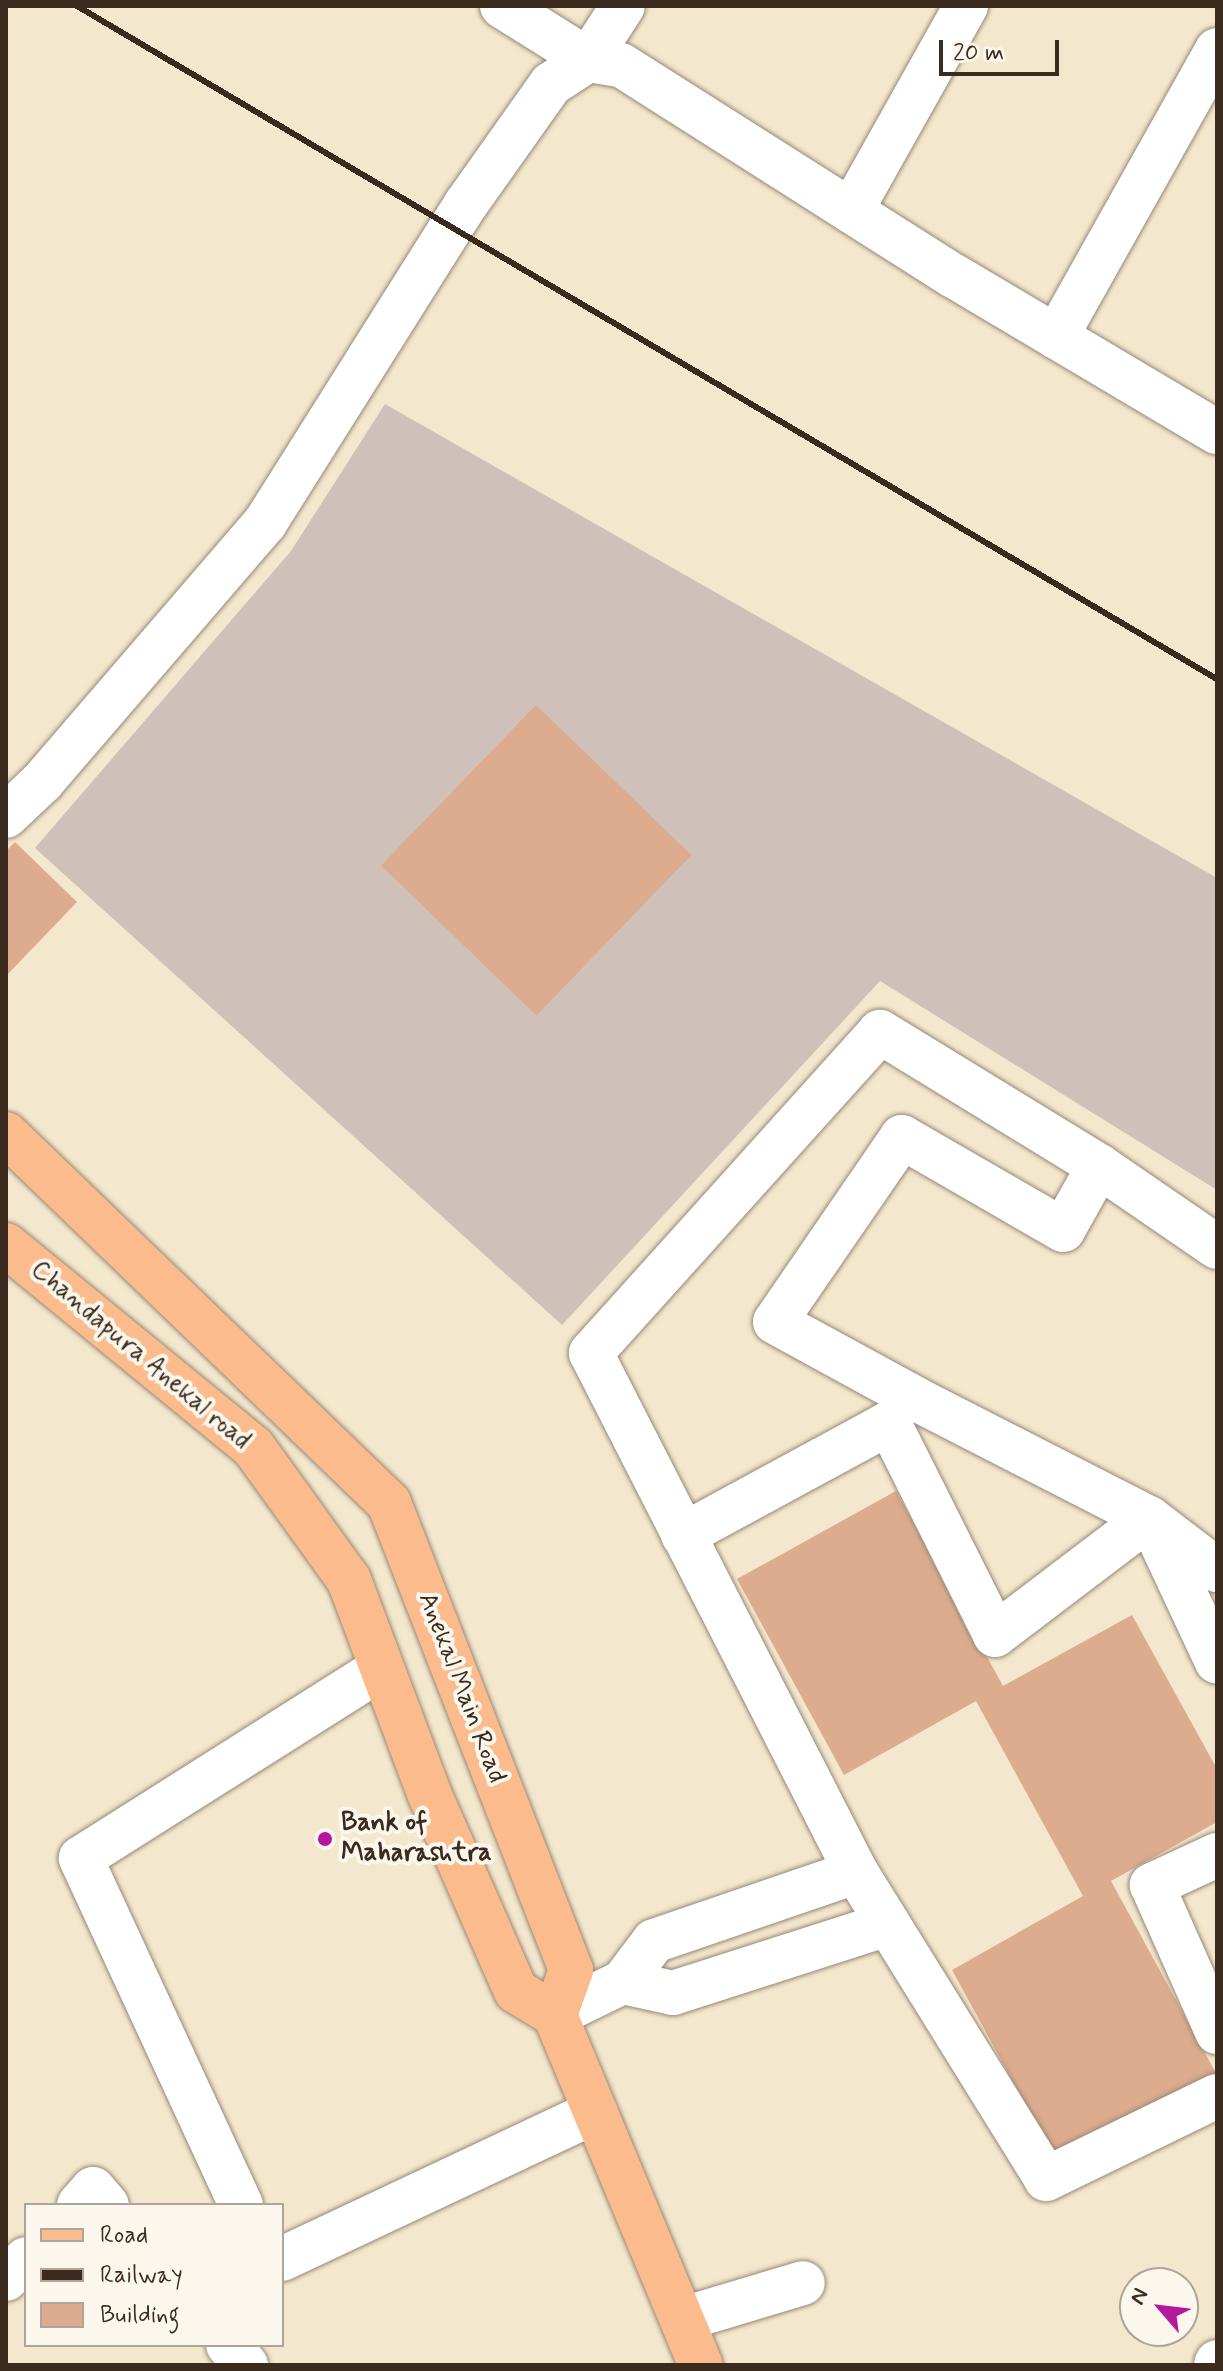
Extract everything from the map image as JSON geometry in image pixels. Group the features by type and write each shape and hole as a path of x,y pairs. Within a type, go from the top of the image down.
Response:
{"main road":[{"name":"Anekal Main Road","path":"6,1134 389,1503 571,1970 555,2015"},
{"name":"Chandapura Anekal road","path":"6,1245 253,1447 349,1580 434,1807 516,1991 555,2015"},
{"path":"555,2015 701,2365"}],"street":[{"path":"502,6 588,60 621,65 851,211 1217,432"},
{"path":"6,816 42,782 265,523 466,204 551,84 588,60 623,6"},
{"path":"851,211 966,6"},
{"path":"1056,337 1217,50"},
{"path":"1217,1247 1099,1166 880,1032 591,1353 856,1872 1046,2179 1217,2096"},
{"path":"1099,1166 1063,1230 902,1137 775,1322 902,1411 1149,1518 1217,1570"},
{"path":"902,1411 995,1635 1149,1518"},
{"path":"683,1535 902,1411"},
{"path":"1149,1518 1217,1662"},
{"path":"240,2203 81,1858 381,1668"},
{"path":"1217,1855 1152,1885 1217,2032"},
{"path":"555,2015 623,1982 654,1941 856,1872"},
{"path":"623,1982 673,1993 888,1924"},
{"path":"284,2258 595,2112"},
{"path":"81,2203 93,2189 105,2203"},
{"path":"6,2279 24,2261"},
{"path":"683,2319 803,2283"},
{"path":"230,2347 246,2365"}],"shaded area":[{"path":"385,404 1217,878 1217,1190 880,981 562,1325 35,848 291,551"}],"building":[{"path":"536,705 691,855 536,1015 381,865"},
{"path":"15,842 77,902 6,976 6,851"},
{"path":"896,1491 1003,1686 1132,1615 1217,1769 1217,1822 1111,1881 1217,2075 1059,2166 952,1970 1083,1896 976,1701 844,1775 737,1579"}],"railway":[{"path":"77,6 1217,679"}],"place":[{"name":"Bank of Maharashtra","path":"325,1839"}]}
